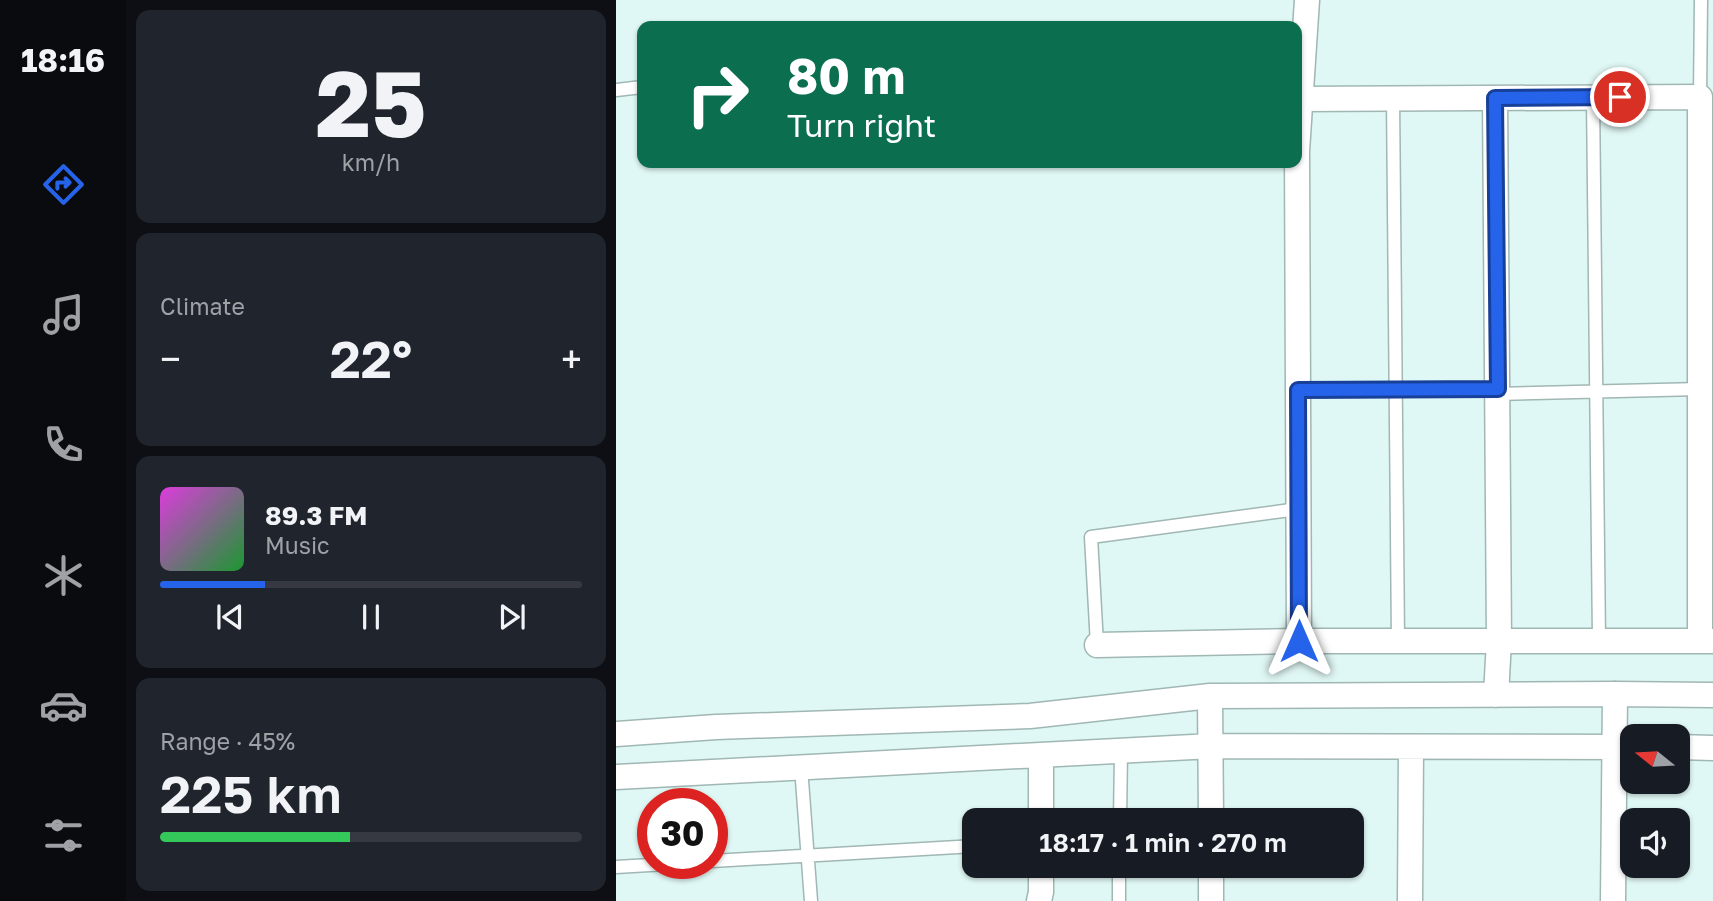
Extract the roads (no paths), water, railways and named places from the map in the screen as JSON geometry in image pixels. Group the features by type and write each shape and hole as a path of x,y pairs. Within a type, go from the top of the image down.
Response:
{"street":[{"path":"1302,71 1307,0"},
{"path":"1097,645 1299,641 1707,641 1707,442 1700,389 1700,97 1302,99"},
{"path":"1495,98 1499,641 1496,695"},
{"path":"1297,168 1299,641"},
{"path":"1615,694 1620,724"},
{"path":"616,734 716,727 1030,716 1210,696 1713,695"},
{"path":"1210,696 1211,808"},
{"path":"616,777 1212,746 1620,747"},
{"path":"1410,901 1411,747"},
{"path":"1690,747 1713,748"},
{"path":"1041,755 1041,808"},
{"path":"1613,901 1621,794"},
{"path":"1039,901 1041,878"},
{"path":"1211,878 1211,901"}],"lane":[{"path":"1700,0 1700,97"},
{"path":"616,90 637,88"},
{"path":"1594,97 1599,641"},
{"path":"1393,98 1398,641"},
{"path":"1298,390 1596,393 1700,389"},
{"path":"1097,645 1091,537 1298,509"},
{"path":"1120,808 1121,751"},
{"path":"801,767 811,901"},
{"path":"728,860 962,847"},
{"path":"616,866 637,865"},
{"path":"1119,878 1119,901"}]}
